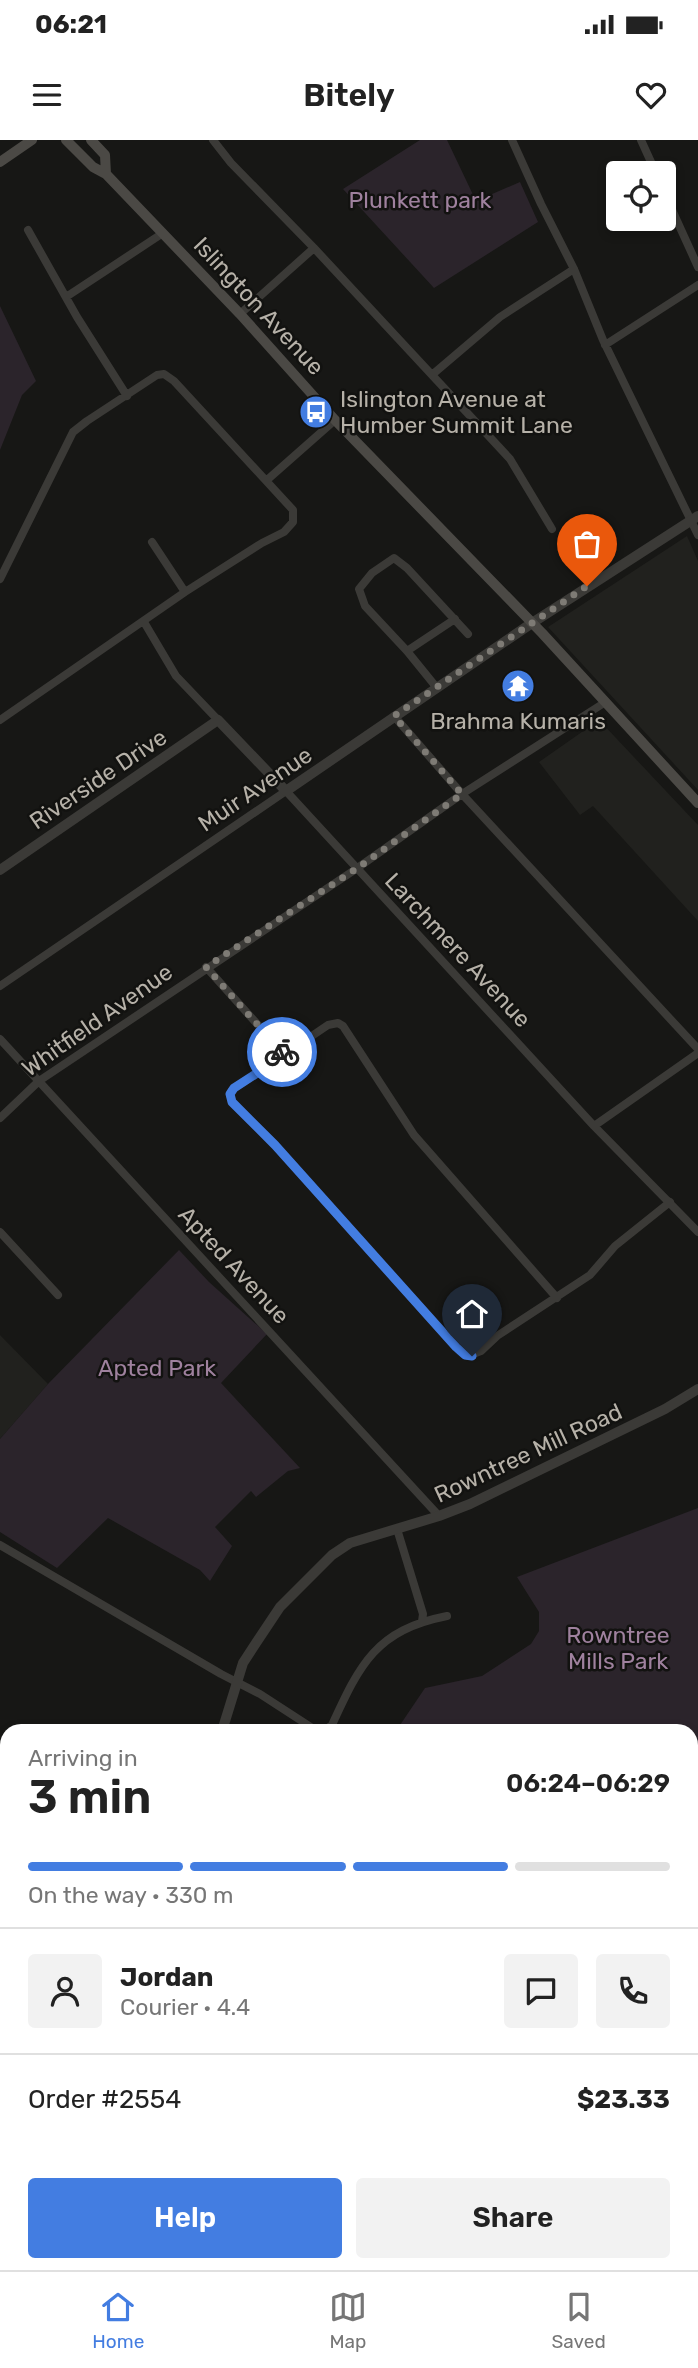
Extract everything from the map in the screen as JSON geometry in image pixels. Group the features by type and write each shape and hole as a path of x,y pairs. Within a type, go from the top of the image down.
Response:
{"main road":[{"path":"0,162 32,140"},
{"name":"Islington Avenue","path":"66,140 93,167 106,174 163,233 335,420 532,623 698,803"},
{"name":"Islington Avenue","path":"90,140 105,155 106,174"}],"street":[{"path":"213,140 231,163 433,374 510,459 552,529"},
{"path":"512,140 606,345 694,518 698,535"},
{"path":"641,140 651,161"},
{"path":"676,219 698,267"},
{"path":"28,230 127,396"},
{"path":"66,297 163,233"},
{"path":"240,314 314,248"},
{"path":"433,374 500,317 573,269"},
{"path":"606,345 698,285"},
{"path":"0,579 69,437 87,421 157,375 169,377 293,510 294,516 289,527 185,592 0,720"},
{"path":"267,480 335,420"},
{"name":"Muir Avenue","path":"0,986 394,716 694,518"},
{"path":"152,542 185,592"},
{"path":"438,688 365,606 359,589 372,573 394,558 407,568 468,634"},
{"path":"407,651 455,619"},
{"name":"Larchmere Avenue","path":"144,622 176,676 286,791 594,1126 698,1232"},
{"name":"Whitfield Avenue","path":"0,1118 39,1082 206,967 356,869 462,794 604,703"},
{"path":"394,716 698,1051 594,1126"},
{"name":"Riverside Drive","path":"0,870 218,720"},
{"path":"206,967 285,1055"},
{"path":"557,1298 414,1135 343,1026 338,1023 328,1025 234,1088 230,1094 232,1102 275,1145 461,1352 468,1356 475,1355 497,1336 557,1298 590,1275 615,1246 670,1202"},
{"name":"Apted Avenue","path":"0,1039 439,1517"},
{"path":"0,1232 58,1296"},
{"name":"Rowntree Mill Road","path":"224,1724 243,1663 280,1607 321,1565 350,1544 439,1517 470,1504 665,1409 698,1388"},
{"path":"397,1529 423,1614 422,1621"},
{"path":"0,1545 306,1724"},
{"path":"333,1724 360,1671 375,1650 392,1635 422,1621 447,1616"}],"shaded area":[{"path":"687,536 698,561 698,790 548,627"},
{"path":"599,720 698,825 698,921 593,806 580,815 539,762"},
{"path":"0,1335 48,1384 0,1439"}],"green space":[{"name":"Plunkett park","path":"420,140 447,140 476,201 520,182 538,222 434,288 343,189"},
{"path":"0,306 36,381 22,395 0,450"},
{"name":"Apted Park","path":"179,1250 209,1282 267,1334 221,1383 300,1468 288,1471 256,1497 251,1491 215,1527 232,1546 210,1581 200,1570 108,1518 57,1568 0,1532 0,1439 48,1384"},
{"name":"Rowntree Mills Park","path":"698,1508 698,1724 401,1724 425,1688 482,1676 531,1644 539,1631 539,1612 517,1577"}],"way so far":[{"path":"282,1052 206,967 356,869 462,794 394,716 587,586"}],"place":[{"name":"Islington Avenue at Humber Summit Lane","path":"316,412"},
{"name":"Brahma Kumaris","path":"518,686"}],"route":[{"path":"282,1052 285,1055 234,1088 230,1094 232,1102 275,1145 456,1347 465,1355 472,1356"}]}
